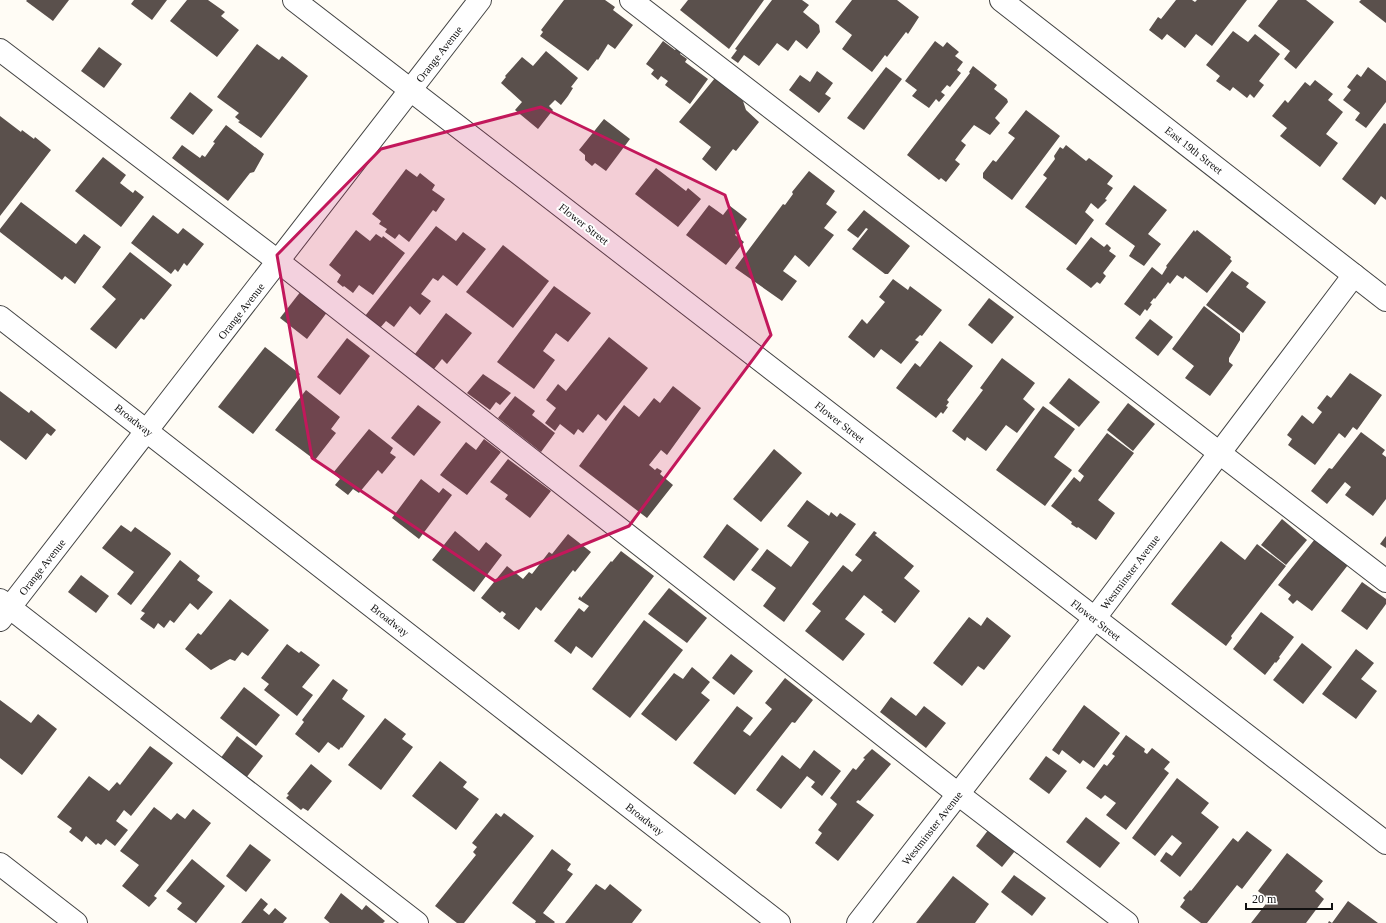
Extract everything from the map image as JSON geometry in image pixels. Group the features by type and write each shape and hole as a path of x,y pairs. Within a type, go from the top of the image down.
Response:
{"street":[{"name":"Flower Street","path":"294,0 1386,843"},
{"name":"Orange Avenue","path":"3,609 148,431 480,0"},
{"path":"631,0 1386,581"},
{"name":"East 19th Street","path":"1001,0 1386,300"},
{"path":"0,50 279,262 958,794 1127,923"},
{"name":"Westminster Avenue","path":"858,923 1094,619 1354,275"},
{"name":"Broadway","path":"0,317 779,923"},
{"path":"3,609 417,923"},
{"path":"0,864 76,923"}],"highlighted area":[{"path":"541,107 725,195 771,335 629,526 495,581 312,458 277,255 381,149"}],"building":[{"path":"69,0 53,21 26,1"},
{"path":"134,0 167,0 152,20 131,4"},
{"path":"187,0 208,0 225,12 221,16 239,30 217,57 170,21"},
{"path":"564,0 605,0 615,7 613,10 633,25 615,49 608,44 598,60 597,59 588,71 540,36 543,32 541,30"},
{"path":"688,0 764,0 729,49 680,10"},
{"path":"772,0 802,0 809,5 803,12 819,25 820,32 807,49 796,40 788,51 777,43 759,66 744,55 738,63 731,58 737,50 735,49"},
{"path":"852,0 897,0 919,17 908,34 906,32 887,57 885,55 872,72 842,49 852,35 835,22"},
{"path":"1176,0 1192,0 1195,2 1197,0 1247,0 1212,46 1196,34 1185,48 1167,34 1162,40 1149,30 1158,17 1161,19"},
{"path":"1278,0 1306,0 1334,22 1296,69 1284,59 1290,51 1258,26"},
{"path":"1361,0 1386,0 1386,23 1359,2"},
{"path":"1233,31 1248,42 1255,34 1280,54 1259,81 1264,85 1254,98 1250,94 1247,98 1233,87 1230,91 1216,81 1220,76 1206,65"},
{"path":"663,41 675,50 678,47 682,51 680,54 687,59 685,62 708,79 690,104 665,85 668,81 661,76 658,80 651,74 654,70 646,64"},
{"path":"935,41 943,47 947,42 959,52 955,56 963,62 957,70 961,73 950,87 947,85 941,92 945,95 939,102 936,99 929,108 912,96 917,90 905,81"},
{"path":"257,44 279,60 282,56 308,76 261,138 238,122 240,121 235,117 239,113 217,97"},
{"path":"99,47 122,64 104,88 81,71"},
{"path":"546,51 578,78 561,105 555,100 549,106 553,110 538,129 515,110 522,102 501,83 506,77 505,76 522,57 533,66"},
{"path":"973,66 997,85 994,89 1007,99 1008,102 995,118 1000,123 990,135 974,125 961,141 966,145 955,160 960,164 946,182 941,178 939,180 907,155 970,73 969,72"},
{"path":"886,67 902,79 864,130 847,118"},
{"path":"1368,67 1386,81 1386,102 1366,128 1355,120 1360,113 1343,100 1351,90 1347,87 1357,74 1361,77"},
{"path":"817,71 833,83 825,94 831,98 819,113 789,90 800,75 810,82"},
{"path":"715,78 743,101 746,110 759,122 736,151 733,149 716,171 702,159 711,147 679,122"},
{"path":"1315,80 1333,94 1328,100 1343,112 1326,134 1338,143 1320,167 1280,136 1287,128 1272,116 1285,100 1288,103 1305,82 1310,86"},
{"path":"190,92 213,110 193,135 170,118"},
{"path":"1026,110 1060,136 1012,200 983,178 983,173 993,160 996,162 1015,138 1008,133"},
{"path":"0,116 21,132 22,130 34,139 35,137 51,150 0,216"},
{"path":"604,119 630,139 606,171 595,163 592,166 585,160 585,155 579,150"},
{"path":"1384,123 1386,124 1386,200 1381,196 1375,205 1342,179"},
{"path":"226,125 264,154 254,172 250,173 228,201 172,158 182,145 200,158 202,155 205,157 215,143 213,142"},
{"path":"1066,145 1086,161 1089,158 1113,176 1107,184 1113,188 1105,199 1107,200 1098,209 1091,203 1085,212 1094,220 1076,245 1025,207 1047,178 1043,175 1055,159 1054,156 1060,147 1063,149"},
{"path":"103,157 126,175 120,183 133,193 135,190 144,197 121,227 75,191"},
{"path":"656,168 686,191 688,188 701,199 678,227 635,194"},
{"path":"406,169 417,177 420,173 435,185 432,190 445,199 436,212 433,210 409,242 399,234 395,239 385,232 387,229 379,224 381,221 372,214"},
{"path":"809,171 835,191 826,204 837,212 824,228 834,235 809,267 795,255 783,271 797,281 782,301 735,268 783,204 785,205 793,194 792,192"},
{"path":"1134,185 1167,210 1148,234 1161,244 1144,266 1129,256 1135,246 1105,224"},
{"path":"21,202 76,244 84,234 101,247 75,284 65,276 62,280 0,232 0,229"},
{"path":"709,205 723,215 730,206 747,219 735,235 744,242 726,265 686,235"},
{"path":"864,210 910,246 888,274 885,274 852,249 868,229 866,228 858,238 847,230"},
{"path":"153,215 178,234 183,228 204,244 187,266 184,263 178,272 175,269 171,274 131,243"},
{"path":"436,226 456,241 463,232 486,249 457,286 443,275 438,281 433,278 421,294 431,301 420,315 410,306 394,327 386,321 380,328 365,316"},
{"path":"356,230 370,241 376,234 382,238 383,236 405,253 373,295 359,285 353,293 344,286 343,287 337,282 341,275 329,265"},
{"path":"1194,230 1195,232 1197,230 1231,257 1230,259 1232,261 1207,293 1185,276 1183,279 1177,275 1170,284 1168,282 1150,303 1152,304 1147,311 1145,309 1140,316 1124,304 1152,267 1162,275 1167,267 1166,266"},
{"path":"1091,237 1104,247 1107,244 1111,248 1109,251 1116,256 1103,273 1106,276 1100,284 1097,282 1091,288 1066,269"},
{"path":"503,245 549,281 513,328 466,292"},
{"path":"130,252 172,285 144,320 141,318 116,349 90,329 116,299 102,287"},
{"path":"1232,271 1249,283 1246,287 1266,302 1243,333 1206,305"},
{"path":"893,279 908,290 910,286 942,310 922,336 920,335 915,340 919,342 901,364 881,349 874,358 848,337 862,319 867,324 885,302 879,297"},
{"path":"554,286 591,313 568,342 556,333 543,351 555,360 534,389 497,362"},
{"path":"301,291 328,311 307,339 280,318"},
{"path":"989,298 1014,317 992,344 968,325"},
{"path":"1204,306 1240,334 1240,340 1229,358 1229,362 1233,365 1210,396 1185,378 1194,366 1172,349"},
{"path":"446,313 472,333 447,364 442,359 434,369 415,354"},
{"path":"1150,319 1173,337 1158,356 1135,338"},
{"path":"609,337 648,368 606,421 598,414 583,433 578,429 574,435 560,424 555,431 545,423 556,408 546,400 558,384 566,391"},
{"path":"347,338 370,356 340,395 317,377"},
{"path":"940,341 973,366 947,400 949,402 946,406 948,407 943,414 941,412 936,418 896,388 915,363 920,367"},
{"path":"265,347 300,374 253,434 218,407"},
{"path":"1002,358 1035,383 1023,399 1035,409 1017,433 1006,425 986,451 967,437 965,441 952,431 983,390 980,388"},
{"path":"1350,373 1382,395 1357,430 1353,427 1345,438 1339,433 1315,465 1288,445 1292,439 1287,435 1302,415 1313,424 1322,412 1317,408 1327,395 1331,398"},
{"path":"483,374 511,393 500,405 496,402 490,410 467,393"},
{"path":"1069,378 1100,402 1079,427 1049,403"},
{"path":"673,386 701,408 667,455 661,450 649,465 655,470 657,468 662,471 660,474 673,485 647,518 579,466 624,405 639,417 654,398 660,403"},
{"path":"306,390 340,417 331,429 336,433 315,460 275,430"},
{"path":"0,391 29,413 31,410 56,430 51,436 47,433 26,460 0,440"},
{"path":"515,396 535,411 532,415 555,433 541,452 498,418"},
{"path":"1128,403 1155,424 1133,451 1107,430"},
{"path":"418,405 441,422 414,456 391,438"},
{"path":"1043,406 1075,429 1054,457 1072,470 1045,506 996,470"},
{"path":"369,429 393,448 390,453 396,457 382,474 378,470 359,493 353,489 348,495 335,485 340,479 333,473"},
{"path":"1361,432 1385,450 1382,454 1386,457 1386,499 1373,516 1345,495 1351,487 1345,482 1327,504 1311,491 1329,468 1332,469"},
{"path":"1107,433 1134,453 1098,500 1115,513 1096,540 1078,527 1077,528 1071,524 1072,522 1051,506 1074,477 1080,482 1084,476 1078,471"},
{"path":"484,439 501,452 467,495 440,475 466,442 476,450"},
{"path":"774,449 802,473 761,522 733,499"},
{"path":"508,459 551,491 530,518 505,499 508,495 490,482"},
{"path":"421,479 439,493 443,488 452,495 419,539 392,518"},
{"path":"807,500 829,516 831,512 837,517 840,513 856,524 784,622 763,606 776,588 751,570 767,549 791,567 809,542 787,526"},
{"path":"1282,519 1307,540 1286,565 1261,545"},
{"path":"727,524 759,549 734,581 703,557"},
{"path":"121,525 131,532 135,527 171,554 131,605 117,594 134,572 102,548"},
{"path":"455,531 479,551 486,542 502,555 474,592 432,560"},
{"path":"874,531 877,533 875,535 914,566 904,578 920,591 895,623 881,612 883,610 864,595 845,619 865,634 843,661 805,631 821,611 812,604 843,565 852,572 862,560 855,555"},
{"path":"568,534 591,552 575,572 573,570 541,611 536,607 519,630 503,618 506,614 502,611 500,613 481,598 507,566 523,579 529,572 532,574 549,552 552,554"},
{"path":"1386,536 1386,548 1380,544"},
{"path":"1315,539 1348,565 1312,611 1297,600 1293,604 1288,599 1291,595 1278,585"},
{"path":"1221,541 1245,560 1257,544 1286,566 1231,636 1232,638 1226,646 1171,604"},
{"path":"621,551 654,576 592,658 576,646 571,654 554,641 579,608 584,612 589,606 578,599 580,596 581,598"},
{"path":"180,560 200,576 197,580 213,592 198,610 190,603 174,623 170,620 164,628 158,623 154,629 140,619 145,613 141,611"},
{"path":"81,575 109,596 96,613 68,592"},
{"path":"1362,582 1386,599 1386,604 1367,630 1341,611"},
{"path":"669,588 707,618 687,643 648,614"},
{"path":"230,599 269,630 248,656 242,652 235,661 230,659 211,670 185,649 198,633 201,635"},
{"path":"1261,612 1294,637 1279,657 1280,658 1265,675 1233,649"},
{"path":"969,617 981,626 987,617 1011,636 984,670 978,666 962,686 933,663"},
{"path":"644,620 683,650 630,718 592,689"},
{"path":"1302,643 1332,667 1303,704 1273,680"},
{"path":"287,644 299,653 301,651 320,665 302,687 313,695 297,716 264,690 269,684 261,678"},
{"path":"1356,649 1374,663 1361,679 1377,691 1356,719 1322,694"},
{"path":"731,654 753,671 734,695 712,678"},
{"path":"692,667 710,682 701,693 710,700 676,741 641,714 674,673 683,679"},
{"path":"785,678 813,700 795,723 792,722 735,795 693,763 737,706 753,718 743,731 750,736 772,709 765,703"},
{"path":"333,679 348,690 342,699 365,716 342,748 341,747 339,750 328,742 319,753 295,734 304,722 302,720"},
{"path":"244,687 280,715 256,746 220,718"},
{"path":"891,697 916,716 924,706 946,723 926,748 880,712"},
{"path":"0,700 31,723 38,714 57,729 22,775 0,758"},
{"path":"1084,705 1120,733 1094,768 1083,760 1080,764 1062,750 1059,755 1052,750"},
{"path":"385,718 406,734 402,739 413,747 381,790 348,765"},
{"path":"1126,735 1145,749 1144,752 1147,754 1152,748 1170,762 1164,769 1169,773 1126,830 1106,815 1116,803 1105,795 1101,799 1086,788 1104,764 1107,766 1115,756 1112,754"},
{"path":"237,736 263,756 246,778 220,759"},
{"path":"150,746 173,763 131,816 124,810 116,821 128,830 115,846 106,839 101,845 98,843 96,845 86,836 82,842 69,832 72,828 57,817 89,776 109,791 117,782 120,785"},
{"path":"872,749 891,764 860,801 858,800 856,802 874,815 838,861 815,843 822,833 818,830 837,804 830,798 853,768 856,770 865,759 863,758"},
{"path":"814,750 841,771 822,796 811,787 815,782 807,776 781,809 756,790 782,755 800,769"},
{"path":"1046,756 1067,771 1049,794 1029,779"},
{"path":"440,761 467,782 463,787 479,799 456,830 412,796"},
{"path":"311,764 332,781 308,811 303,808 301,810 286,798 289,795 287,794"},
{"path":"1177,778 1209,803 1201,813 1219,827 1180,877 1160,861 1166,852 1172,856 1182,843 1172,835 1155,856 1132,838"},
{"path":"154,807 171,820 177,813 185,819 193,809 211,823 154,896 157,898 149,907 122,886 139,865 120,851"},
{"path":"496,813 501,817 504,813 534,836 464,923 457,923 435,906 476,855 473,852 477,847 472,843"},
{"path":"1086,817 1120,843 1100,868 1066,842"},
{"path":"992,825 1019,846 1002,867 976,846"},
{"path":"1247,831 1272,850 1242,889 1237,885 1207,923 1201,923 1180,907 1185,900 1183,898 1190,890 1191,891 1233,838 1238,842"},
{"path":"250,844 271,860 246,892 226,876"},
{"path":"552,849 571,864 567,870 573,874 543,913 555,922 535,923 536,921 512,903"},
{"path":"1287,853 1323,881 1315,891 1324,899 1306,923 1251,923 1269,900 1258,891"},
{"path":"192,859 225,886 196,923 177,909 182,903 166,891"},
{"path":"1014,875 1046,898 1032,916 1001,892"},
{"path":"953,876 989,904 975,923 916,923"},
{"path":"596,884 605,890 610,884 642,910 632,923 565,923"},
{"path":"341,893 362,910 366,905 385,921 383,923 330,923 324,918"},
{"path":"261,898 268,904 263,910 269,915 275,908 287,918 283,923 241,923"},
{"path":"1348,901 1378,923 1332,923"}]}
